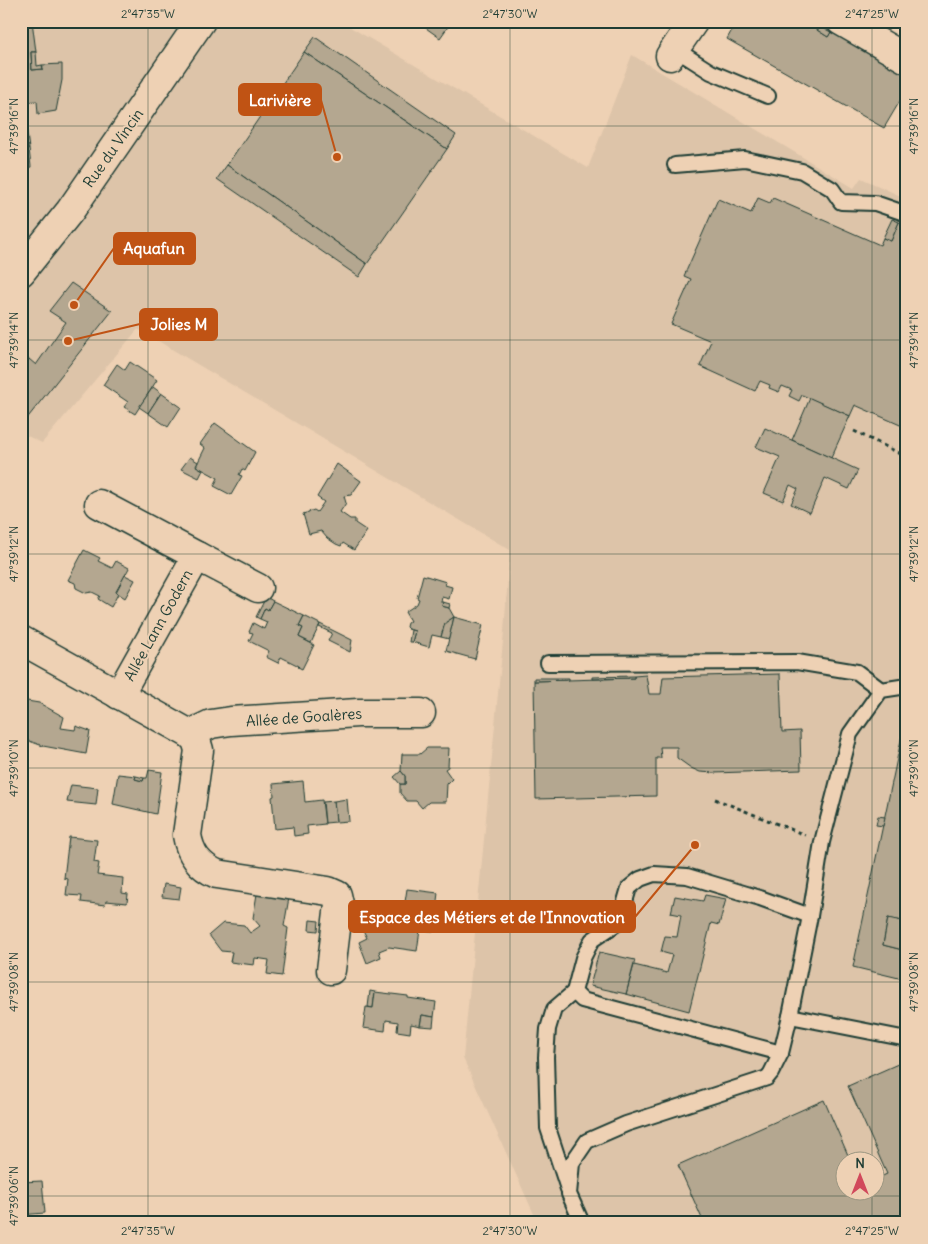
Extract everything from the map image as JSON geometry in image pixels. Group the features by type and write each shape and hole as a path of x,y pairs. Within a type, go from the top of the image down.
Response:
{"street":[{"path":"673,53 694,21"},
{"path":"841,21 907,59"},
{"name":"Rue du Vincin","path":"21,272 70,211 196,23"},
{"name":"Allée Lann Godern","path":"99,504 258,588"},
{"name":"Allée Lann Godern","path":"119,695 197,556"},
{"path":"21,640 190,734 196,740 199,750 187,835 188,846 195,859 206,869 217,874 328,891 338,895 339,904 331,970"},
{"name":"Allée de Goalères","path":"190,734 211,724 231,722 358,713 421,713"}],"lane":[{"path":"673,53 711,72 768,96"},
{"path":"675,164 745,159 802,172 832,189 841,202 856,204 875,203 907,214"},
{"path":"548,663 797,662 857,672 881,690 907,686"},
{"path":"570,1194 572,1163 587,1141 626,1124 767,1078 771,1073 781,1053 790,1016 810,916 822,842 850,734 881,690"},
{"path":"582,1223 570,1194 548,1128 546,1057 548,1029 554,1009 574,992 583,958 592,940 619,922 629,888 640,879 654,874 687,876 760,898 810,916"},
{"path":"574,992 582,1000 781,1053"},
{"path":"790,1016 907,1039"}],"path":[{"path":"854,431 907,457"},
{"path":"715,799 822,842"}],"shaded area":[{"path":"21,21 340,21 588,168 632,55 854,188 861,178 907,199 907,1223 538,1223 463,1058 510,550 138,329 42,443 21,433"}],"building":[{"path":"21,21 32,21 36,52 31,52 32,70 43,69 42,65 62,64 62,80 56,111 38,114 37,101 23,102 29,149 21,150"},
{"path":"416,21 452,21 440,38"},
{"path":"737,21 811,21 819,26 817,30 828,37 831,32 907,75 907,89 884,128 727,39"},
{"path":"895,21 907,21 907,28"},
{"path":"819,26 831,32 828,37 817,30"},
{"path":"315,37 456,135 447,149 304,52"},
{"path":"31,52 36,52 37,66 42,65 43,69 32,70"},
{"path":"304,52 447,149 367,264 227,165"},
{"path":"29,149 31,167 21,169 21,150"},
{"path":"227,165 367,264 359,277 217,179"},
{"path":"758,198 770,203 773,198 880,245 883,238 891,241 899,222 907,226 907,428 855,405 850,416 802,395 799,401 789,396 792,390 782,386 779,392 769,388 770,385 760,381 755,391 700,366 711,341 671,324 691,279 684,276 718,199 751,213"},
{"path":"892,219 899,222 891,241 883,238"},
{"path":"71,283 112,311 25,421 21,418 21,368 29,359 36,365 66,322 49,311"},
{"path":"130,362 157,380 135,414 124,407 128,402 103,385 117,364 125,370"},
{"path":"153,387 161,393 148,413 139,407"},
{"path":"161,393 181,407 168,427 148,413"},
{"path":"810,398 850,416 831,458 792,440"},
{"path":"215,423 255,452 245,471 242,469 239,475 242,476 231,495 214,486 218,478 196,466 205,448 200,444"},
{"path":"765,428 858,470 849,489 825,478 810,513 791,504 798,489 790,485 783,501 764,493 780,457 756,447"},
{"path":"190,457 198,462 196,466 203,470 199,478 181,469"},
{"path":"337,464 361,481 351,495 344,496 346,503 340,512 350,519 355,519 355,523 367,531 354,550 343,543 341,546 336,544 321,531 309,534 303,514 314,510 317,512 324,502 317,497"},
{"path":"84,550 100,558 98,561 112,568 116,561 129,568 116,592 118,594 111,607 98,599 100,596 92,592 86,593 76,588 75,583 68,580"},
{"path":"125,575 135,580 125,598 116,592"},
{"path":"423,575 446,582 445,585 452,587 449,599 442,597 441,602 443,602 442,606 449,608 454,617 445,623 441,637 432,635 429,647 412,642 415,631 406,627 410,621 405,612 417,604"},
{"path":"266,597 273,601 268,610 265,608 260,619 256,617"},
{"path":"273,601 304,616 299,626 303,628 299,637 314,645 302,669 281,657 278,663 266,657 269,651 249,641 253,633 249,632 253,623 264,629 267,622 260,619 265,608 268,610"},
{"path":"443,602 450,604 449,608 442,606"},
{"path":"304,616 320,624 311,643 299,637 303,628 299,626"},
{"path":"454,617 449,639 441,637 445,623"},
{"path":"454,617 483,625 475,659 446,651"},
{"path":"320,624 352,640 350,652 328,641 332,633 319,627"},
{"path":"411,630 415,631 412,642 409,642"},
{"path":"780,674 782,732 800,731 801,770 700,772 677,758 677,747 660,747 661,758 656,758 656,796 536,799 534,681 634,678 634,676 646,675 649,694 661,694 663,677"},
{"path":"634,676 634,678 592,679 592,677"},
{"path":"534,678 569,678 569,680 534,681"},
{"path":"21,700 39,703 64,717 61,728 75,730 76,726 90,731 86,754 43,746 21,738"},
{"path":"906,716 907,922 888,918 883,945 907,951 907,980 853,967"},
{"path":"427,748 449,748 448,767 445,769 452,779 447,784 446,802 429,802 422,808 416,801 407,801 400,793 400,784 405,784 405,776 401,771 402,754 420,754"},
{"path":"149,770 162,772 156,814 113,804 118,774 136,776 135,779 143,781 144,778 147,778"},
{"path":"401,771 405,776 405,784 400,784 394,777"},
{"path":"136,776 144,778 143,781 135,779"},
{"path":"303,781 305,802 322,800 325,824 307,826 308,834 294,836 293,827 275,829 272,797 274,796 273,784"},
{"path":"71,785 98,788 96,805 67,802"},
{"path":"347,799 349,821 336,822 334,801"},
{"path":"334,801 336,822 325,823 323,802"},
{"path":"878,816 885,817 883,826 876,825"},
{"path":"69,837 97,840 94,862 99,863 97,875 123,878 122,893 128,894 127,903 106,901 105,905 81,902 82,896 66,895 68,879 64,878"},
{"path":"164,884 181,887 179,899 162,897"},
{"path":"258,888 290,892 284,926 288,928 282,976 267,974 269,960 255,958 254,965 230,962 232,952 221,951 209,935 223,923 244,925 250,933 260,926 253,918"},
{"path":"407,889 438,893 433,931 420,930 417,951 389,947 379,951 381,957 367,963 359,942 367,938 362,928 378,920 376,916 384,912 403,915"},
{"path":"705,895 726,899 719,925 711,923 689,1011 626,994 634,965 667,973 672,955 661,952 665,936 677,937 681,915 671,913 675,896 703,901"},
{"path":"888,918 907,922 907,951 883,945"},
{"path":"310,920 319,921 318,931 309,930"},
{"path":"599,952 635,960 626,994 590,986"},
{"path":"370,991 375,992 373,1008 368,1007"},
{"path":"375,992 436,1002 434,1017 422,1015 420,1026 411,1024 410,1033 397,1031 398,1022 386,1020 385,1031 363,1028 366,1007 373,1008"},
{"path":"422,1015 434,1017 433,1027 420,1026"},
{"path":"907,1060 907,1222 704,1223 678,1165 824,1100 847,1152 836,1152 836,1202 886,1202 886,1152 877,1152 848,1086"},
{"path":"42,1181 45,1213 21,1215 21,1182"}],"place":[{"name":"Larivière","path":"337,157"},
{"name":"Aquafun","path":"74,305"},
{"name":"Jolies M","path":"68,341"},
{"name":"Espace des Métiers et de l'Innovation","path":"695,845"}]}
